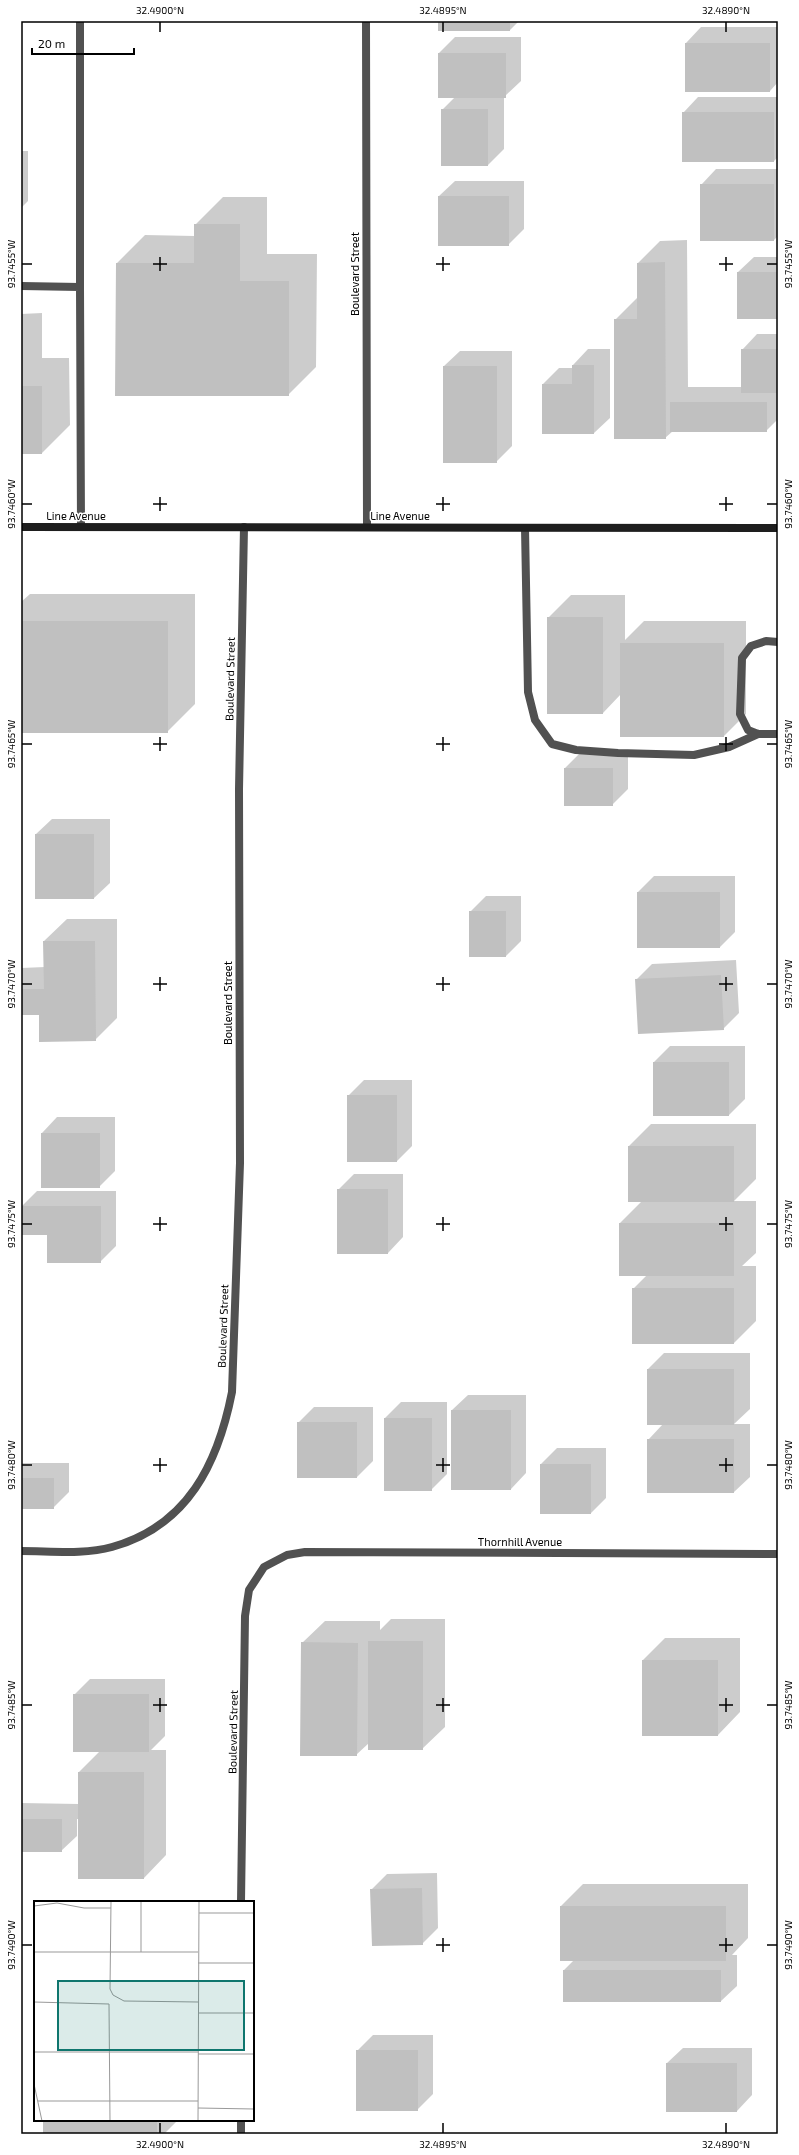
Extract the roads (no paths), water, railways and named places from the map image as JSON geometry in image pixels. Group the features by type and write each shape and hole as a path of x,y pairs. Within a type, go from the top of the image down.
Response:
{"main road":[{"name":"Line Avenue","path":"21,527 778,528"}],"street":[{"path":"80,21 81,527"},
{"name":"Boulevard Street","path":"366,21 366,527"},
{"path":"21,286 80,287"},
{"name":"Boulevard Street","path":"21,1551 90,1551 113,1547 145,1534 165,1522 182,1506 206,1473 216,1452 226,1422 232,1392 240,1163 239,789 244,527"},
{"path":"525,528 528,692 535,720 552,744 576,750 618,753 694,755 729,747 758,734"},
{"path":"778,642 766,641 751,646 742,658 740,714 748,730 758,734 778,734"},
{"name":"Thornhill Avenue","path":"264,1567 287,1554 305,1552 778,1554"},
{"name":"Boulevard Street","path":"241,1901 245,1616 249,1590 264,1567"},
{"path":"241,2121 241,2134"}]}
